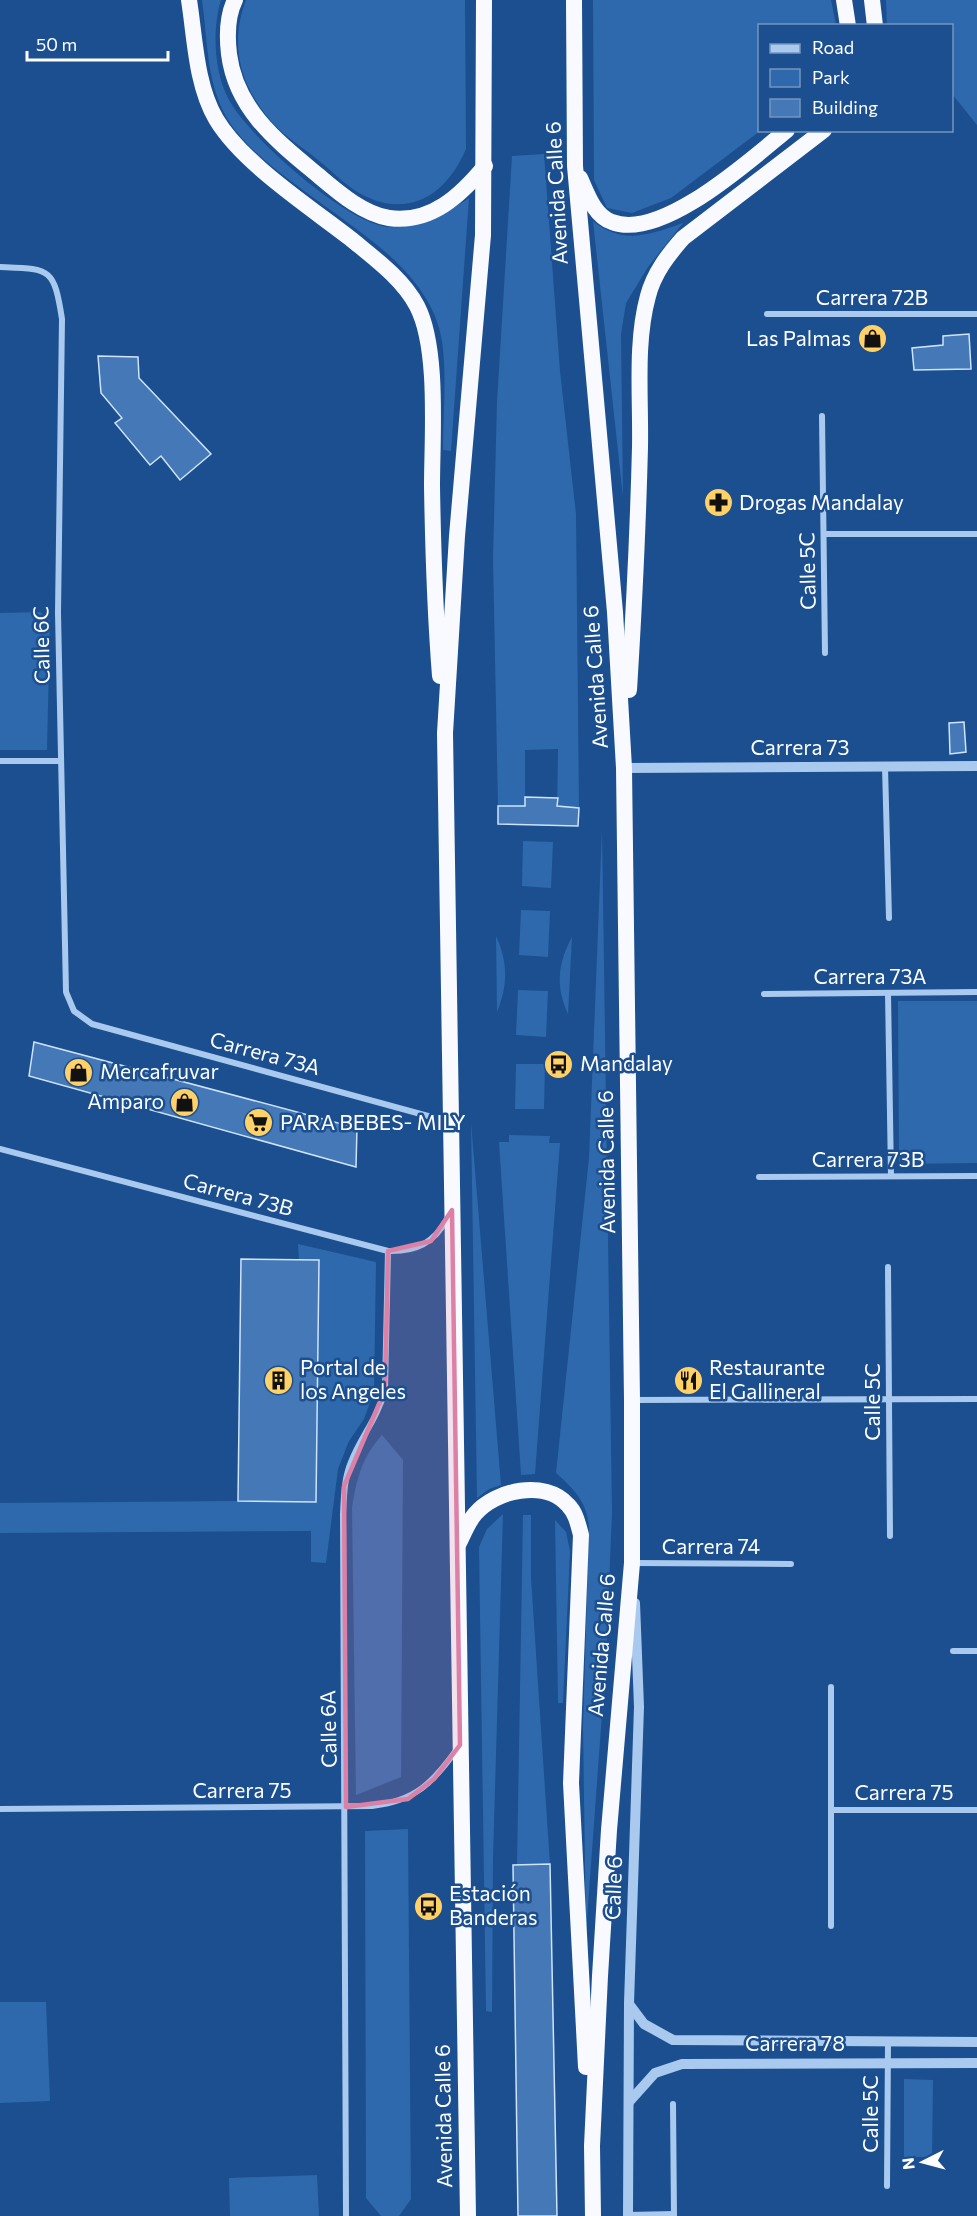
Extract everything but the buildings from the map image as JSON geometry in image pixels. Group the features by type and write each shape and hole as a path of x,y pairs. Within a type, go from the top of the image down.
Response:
{"highway":[{"path":"189,0 204,89 215,118 226,133 277,180 391,273 409,293 423,319 428,344 431,398 435,613 445,733"},
{"path":"235,0 228,43 231,69 240,95 263,127 347,198 365,210 389,218 412,217 432,212 455,200 485,166"},
{"name":"Avenida Calle 6","path":"468,2216 445,733 457,536 479,290 485,166 484,0"},
{"name":"Avenida Calle 6","path":"574,0 575,166 614,601 624,768 632,1400 632,1563 609,1830 592,2146 593,2216"},
{"path":"844,0 848,24"},
{"path":"872,0 875,24"},
{"path":"575,166 588,197 598,212 610,222 626,225 646,224 661,220 684,208 784,132"},
{"path":"624,768 638,538 641,361 647,296 668,254 683,238 821,132"},
{"path":"457,1548 475,1513 498,1497 525,1490 557,1496 568,1504 576,1518 581,1535 571,1783 577,1930 592,2146"}],"street":[{"name":"Calle 6C","path":"0,267 39,269 52,278 62,319 58,613 61,866 66,992 74,1011"},
{"name":"Carrera 72B","path":"767,314 977,314"},
{"name":"Calle 5C","path":"822,416 825,653"},
{"path":"824,534 977,534"},
{"path":"0,761 61,761"},
{"path":"885,766 889,918"},
{"name":"Carrera 73","path":"624,768 977,766"},
{"name":"Carrera 73A","path":"764,994 977,992"},
{"path":"888,993 891,1176"},
{"name":"Carrera 73A","path":"74,1011 92,1024 451,1123"},
{"name":"Carrera 73B","path":"0,1149 388,1251 418,1248 431,1241 441,1231 452,1210"},
{"name":"Carrera 73B","path":"759,1177 977,1176"},
{"name":"Calle 6A","path":"346,2216 345,1486 351,1462 379,1412 385,1390 388,1251"},
{"name":"Calle 5C","path":"888,1267 890,1536"},
{"path":"632,1400 977,1399"},
{"name":"Carrera 74","path":"632,1563 791,1564"},
{"name":"Calle 6","path":"628,2215 629,2003 639,1707 632,1563"},
{"path":"953,1651 977,1651"},
{"path":"831,1687 831,1926"},
{"name":"Carrera 75","path":"0,1809 346,1807 394,1804 408,1799 434,1779 460,1745"},
{"name":"Carrera 75","path":"831,1810 977,1810"},
{"name":"Carrera 78","path":"629,2003 644,2024 673,2040 977,2042"},
{"name":"Calle 5C","path":"887,2186 888,2042"},
{"name":"Carrera 78","path":"629,2102 654,2073 682,2064 977,2063"},
{"path":"628,2215 674,2215 674,2104"}],"highlighted area":[{"path":"452,1210 460,1745 434,1779 408,1799 346,1807 344,1486 385,1390 388,1251 431,1241"}],"green space":[{"path":"202,0 221,0 216,24 216,50 223,87 228,98 255,134 276,155 325,195 371,222 389,227 411,226 431,220 469,198 451,451 443,450 445,381 442,341 435,316 423,293 388,254 274,168 237,133 222,109 212,79"},
{"path":"246,0 465,0 466,149 448,179 437,190 410,203 395,204 379,201 350,187 283,133 261,108 245,79 238,49 238,33"},
{"path":"593,0 831,0 836,24 758,24 759,132 671,198 632,213 607,208 594,180"},
{"path":"886,0 977,0 977,125 953,95 953,24 887,24"},
{"path":"544,154 560,371 576,514 579,808 569,807 557,815 558,749 525,750 525,813 508,806 498,806 493,559 497,402 512,156"},
{"path":"593,221 615,233 636,236 683,223 648,267 626,303 621,334 623,497"},
{"path":"40,612 50,621 47,750 0,750 0,613"},
{"path":"602,829 612,1512 606,1659 586,1933 583,1727 589,1527 586,1510 582,1503 556,1473 589,1158"},
{"path":"523,841 553,842 551,888 522,886"},
{"path":"521,910 550,911 548,957 519,955"},
{"path":"496,936 503,955 505,974 501,1002 497,1012"},
{"path":"572,937 568,1014 561,994 560,975 561,965"},
{"path":"518,990 548,991 546,1037 516,1035"},
{"path":"898,1001 977,1001 977,1163 899,1164"},
{"path":"516,1064 545,1064 544,1109 515,1109"},
{"path":"471,1122 501,1485 489,1489 477,1498"},
{"path":"509,1135 550,1136 549,1143 560,1143 535,1474 521,1475 499,1142 509,1142"},
{"path":"298,1244 376,1262 374,1392 364,1419 349,1441 338,1469 326,1563 311,1562 311,1531 0,1533 0,1503 238,1501 319,1260 299,1259"},
{"path":"382,1435 403,1460 401,1777 356,1795 352,1508 361,1469 369,1452"},
{"path":"503,1514 493,1858 492,2012 486,2011 479,1547 487,1529"},
{"path":"523,1515 531,1515 531,1578 550,1864 517,1865"},
{"path":"555,1520 566,1532 570,1551 563,1703 558,1703"},
{"path":"408,1829 411,2199 399,2216 381,2216 366,2198 365,1831"},
{"path":"0,2002 46,2002 50,2101 0,2103"},
{"path":"904,2079 933,2080 932,2157 904,2157"},
{"path":"317,2175 319,2216 230,2216 229,2178"}],"place":[{"name":"Las Palmas","path":"872,339"},
{"name":"Drogas Mandalay","path":"718,503"},
{"name":"Mandalay","path":"559,1064"},
{"name":"Mercafruvar","path":"79,1072"},
{"name":"Amparo","path":"185,1102"},
{"name":"PARA BEBES- MILY","path":"259,1123"},
{"name":"Portal de los Angeles","path":"279,1380"},
{"name":"Restaurante El Gallineral","path":"688,1380"},
{"name":"Estación Banderas","path":"428,1906"}]}
